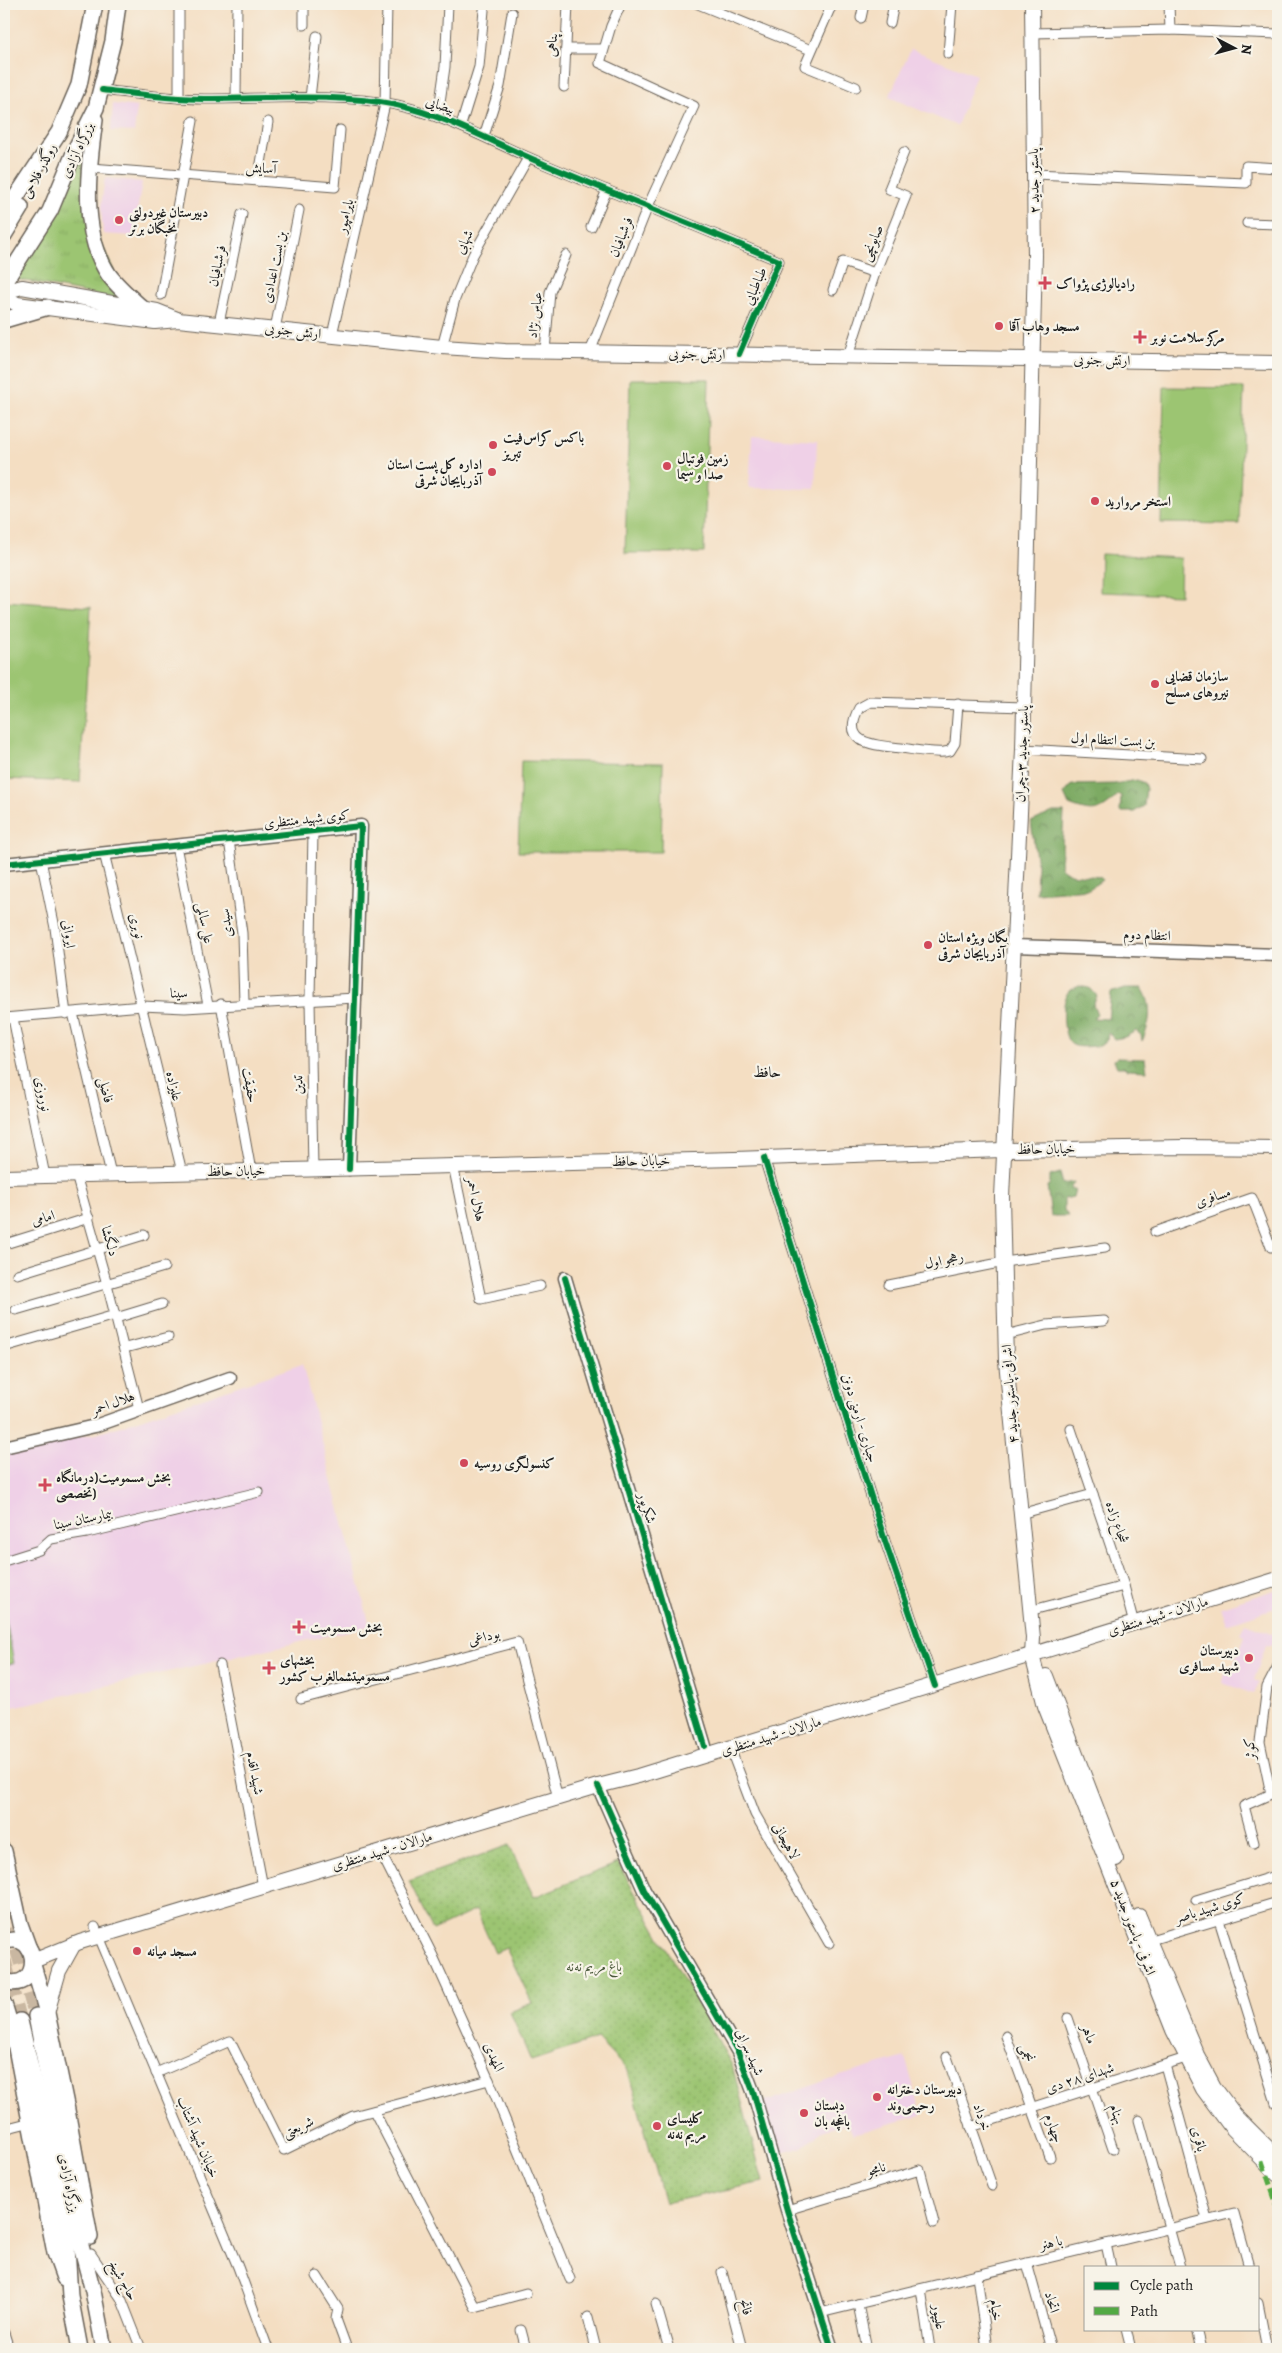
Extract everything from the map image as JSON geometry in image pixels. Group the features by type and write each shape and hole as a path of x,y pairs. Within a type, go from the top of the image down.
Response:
{"highway":[{"name":"بزرگراه آزادی","path":"4,216 58,132 79,85 95,4"},
{"name":"بزرگراه آزادی","path":"4,283 50,211 77,146 96,108 113,41 118,4"},
{"path":"96,108 91,168 90,218 96,249 110,276 142,308"},
{"name":"روگذر فلاحی","path":"4,235 25,200 58,132"},
{"name":"روگذر فلاحی","path":"4,264 77,146"},
{"path":"4,320 48,307"},
{"path":"4,1851 20,1924 32,1958 40,1992 42,2015 69,2120 89,2235 93,2291"},
{"path":"4,1938 13,1933 20,1924"},
{"path":"4,1942 19,1942 32,1958"},
{"path":"4,1981 12,1983 24,1980 32,1958"},
{"path":"40,1992 30,1988 17,1989 11,1993 4,2003 14,2037 55,2253 70,2296"},
{"name":"بزرگراه آزادی","path":"42,2015 81,2246 93,2291 104,2349"},
{"name":"بزرگراه آزادی","path":"20,2021 38,2098 68,2248 70,2296 80,2349"}],"main road":[{"name":"پاستور جدید ۲","path":"1032,4 1034,174 1032,359"},
{"path":"4,292 22,287 157,311 178,320"},
{"path":"4,297 17,304 155,322 178,320"},
{"name":"ارتش جنوبی","path":"178,320 442,346 545,351 1278,363"},
{"name":"پاستور جدید ۳-چمران","path":"1003,1150 1023,750 1032,359"},
{"name":"خیابان حافظ","path":"4,1177 764,1158 1003,1150 1174,1147 1278,1148"},
{"name":"اشرافی-پاستور جدید ۴","path":"1003,1150 1006,1334 1020,1514 1035,1654"},
{"name":"مارالان - شهید منتظری","path":"32,1958 74,1944 96,1932 263,1887 730,1748 1278,1579"},
{"name":"اشرفی - پاستور جدید ۵","path":"1035,1654 1046,1706 1144,1942 1174,2030 1235,2115 1278,2158"},
{"path":"42,2015 59,1972 74,1944"},
{"name":"اشرفی - پاستور جدید ۵","path":"1192,2056 1203,2089 1231,2127 1278,2175"}],"street":[{"path":"179,4 179,98"},
{"path":"236,98 237,4"},
{"path":"304,4 304,25"},
{"name":"بایرامپور","path":"332,335 385,104 387,4"},
{"path":"438,116 445,68 448,4"},
{"name":"پناهی","path":"564,86 568,4"},
{"path":"566,49 603,49 621,4"},
{"path":"698,4 811,50"},
{"path":"821,4 831,6 804,66 856,87"},
{"path":"861,18 864,4"},
{"path":"890,23 894,4"},
{"path":"948,54 952,4"},
{"path":"1169,4 1170,30"},
{"path":"461,125 479,68 484,10"},
{"path":"484,136 500,86 512,14"},
{"path":"1032,33 1170,30 1278,34"},
{"path":"310,98 317,36"},
{"name":"فرشبافیان","path":"590,352 648,206 694,106 600,63 603,49"},
{"name":"بیضایی","path":"102,90 179,98 310,98 385,104 438,116 461,125 528,158 746,247"},
{"path":"161,295 193,121"},
{"path":"258,181 268,122"},
{"name":"آسایش","path":"91,168 335,187 340,130"},
{"name":"صابونچی","path":"848,356 875,272 906,196 889,189 904,152"},
{"name":"شهابی","path":"442,346 455,299 473,255 528,158"},
{"path":"1034,174 1246,184 1246,166 1278,168"},
{"path":"591,227 607,190"},
{"name":"بن بست اعدادی","path":"275,329 299,210"},
{"name":"فرشبافیان","path":"219,323 242,214"},
{"path":"1247,224 1278,224"},
{"name":"طباطبایی","path":"739,354 779,261 746,247"},
{"name":"عباس نژاد","path":"545,351 550,292 566,255"},
{"path":"833,290 843,262 875,272"},
{"path":"958,704 955,743 950,751 870,745 859,739 854,729 856,713 866,702 958,704 1024,707"},
{"name":"بن بست انتظام اول","path":"1023,750 1202,759"},
{"name":"کوی شهید منتظری","path":"4,864 361,826 349,1169"},
{"path":"310,999 313,831"},
{"name":"سیدی","path":"229,840 242,933 244,1003"},
{"name":"علی سالمی","path":"176,846 208,1005"},
{"name":"نوبری","path":"104,853 142,1006"},
{"name":"ایروانی","path":"41,860 70,1013"},
{"name":"انتظام دوم","path":"1014,946 1278,955"},
{"name":"سینا","path":"4,1018 142,1006 186,1008 221,1004 355,998"},
{"name":"تدین","path":"310,999 313,1170"},
{"name":"حقیقت","path":"221,1004 251,1171"},
{"name":"علیزاده","path":"142,1006 182,1172"},
{"name":"فاضلی","path":"70,1013 112,1174"},
{"name":"نوروزی","path":"14,1018 45,1176"},
{"name":"جباری - ارمنی دونن","path":"764,1158 885,1541 934,1686"},
{"name":"هلال احمر","path":"454,1165 481,1299 540,1286"},
{"name":"دلگشا","path":"76,1175 108,1284 139,1409"},
{"name":"مسافری","path":"1155,1232 1252,1198 1271,1247 1278,1245"},
{"name":"امامی","path":"5,1244 88,1218"},
{"path":"17,1274 98,1251 144,1235"},
{"name":"رهجو اول","path":"890,1285 1004,1262 1105,1248"},
{"path":"16,1310 164,1266"},
{"name":"شکرپور","path":"565,1278 704,1746"},
{"path":"4,1347 162,1304"},
{"path":"1006,1334 1046,1325 1104,1321"},
{"path":"125,1348 168,1337"},
{"name":"هلال احمر","path":"4,1447 95,1426 230,1378"},
{"name":"شجاع زاده","path":"1071,1429 1124,1586 1134,1624"},
{"name":"بیمارستان سینا","path":"4,1561 39,1550 51,1539 88,1533 260,1492"},
{"path":"1020,1514 1093,1494"},
{"path":"1029,1611 1124,1586"},
{"name":"بوداغی","path":"301,1700 517,1642 558,1798"},
{"name":"شهید اقدم","path":"220,1665 263,1887"},
{"name":"کوثر","path":"1254,1843 1244,1806 1271,1794 1260,1742 1267,1687 1278,1666"},
{"name":"لاهیجانی","path":"730,1748 755,1814 829,1943"},
{"name":"شهید سرابی","path":"598,1786 644,1890 738,2052 753,2091 787,2210 832,2349"},
{"name":"المهدی","path":"380,1851 434,1956 489,2080 570,2279"},
{"path":"1196,1900 1278,1875"},
{"name":"کوی شهید باصر","path":"1144,1942 1278,1902"},
{"path":"1219,1920 1276,2103"},
{"name":"خیابان شهید آشتاب","path":"96,1932 238,2267 268,2349"},
{"name":"ماهر","path":"1068,2018 1094,2088"},
{"name":"نجمی","path":"1006,2036 1032,2108"},
{"name":"شریعتی","path":"156,2073 230,2040 284,2150 353,2116 489,2080"},
{"name":"شهدای ۲۸ دی","path":"971,2127 1192,2056"},
{"name":"خرداد","path":"946,2057 992,2186"},
{"name":"باقری","path":"1165,2065 1206,2219"},
{"name":"بهنام","path":"1094,2088 1113,2149"},
{"name":"چهارم","path":"1032,2108 1050,2157"},
{"path":"374,2110 475,2306 526,2293"},
{"path":"1139,2120 1171,2228 1180,2266"},
{"path":"4,2129 31,2122"},
{"name":"نامجو","path":"787,2210 920,2170 934,2223"},
{"name":"با هنر","path":"820,2313 1234,2212 1249,2266"},
{"path":"1106,2244 1111,2266"},
{"name":"حاج شیخ","path":"90,2254 121,2298 141,2349"},
{"name":"اتحاد","path":"1026,2263 1051,2349"},
{"name":"فاتح","path":"722,2272 742,2349"},
{"name":"خیام","path":"977,2275 987,2349"},
{"path":"317,2276 338,2309 336,2319 347,2349"},
{"name":"علیپور","path":"921,2289 930,2349"},
{"path":"656,2304 669,2349"},
{"path":"858,2304 867,2349"},
{"path":"1260,2313 1267,2349"},
{"path":"588,2317 596,2349"},
{"path":"521,2330 526,2349"},
{"path":"1126,2330 1131,2349"},
{"path":"1196,2330 1201,2349"},
{"path":"4,2333 9,2349"}],"shaded area":[{"path":"911,49 976,75 957,126 889,97"},
{"path":"113,104 137,107 134,132 111,131"},
{"name":"دبیرستان غیردولتی نخبگان برتر","path":"105,178 142,182 133,236 103,234 101,206"},
{"path":"752,436 817,440 815,489 749,488"},
{"path":"302,1364 370,1626 4,1709 4,1452 52,1440 97,1434"},
{"path":"1278,1589 1278,1607 1227,1624 1221,1607"},
{"name":"دبیرستان شهید مسافری","path":"1245,1623 1276,1635 1272,1646 1266,1645 1254,1680 1259,1682 1254,1694 1222,1683 1226,1670 1231,1671 1245,1636 1240,1634"},
{"path":"905,2057 922,2115 853,2134 848,2123 822,2131 803,2147 774,2155 760,2104 830,2079"}],"green space":[{"path":"85,155 84,204 127,301 16,279"},
{"name":"زمین فوتبال صدا و سیما","path":"630,379 709,379 704,553 625,553"},
{"path":"1164,387 1244,388 1239,524 1161,523"},
{"path":"1101,554 1181,558 1180,595 1100,592"},
{"path":"4,601 91,607 80,782 4,779"},
{"path":"521,761 663,763 661,852 518,852"},
{"path":"1137,780 1144,783 1146,789 1144,806 1134,812 1120,812 1121,796 1118,795 1101,809 1090,811 1069,805 1064,794 1072,785 1114,784"},
{"path":"1053,812 1064,812 1061,868 1070,874 1100,877 1102,880 1089,889 1036,893 1037,865 1031,822"},
{"path":"1079,986 1090,988 1097,996 1093,1004 1097,1014 1093,1018 1108,1019 1111,993 1125,988 1142,988 1148,1000 1150,1014 1142,1041 1141,1035 1136,1031 1125,1037 1114,1039 1108,1032 1107,1040 1100,1046 1080,1047 1070,1043 1065,1033 1064,1025 1065,1001 1069,991"},
{"path":"1117,1058 1145,1059 1147,1071 1127,1070 1124,1067 1117,1067 1114,1060"},
{"path":"1060,1173 1063,1184 1074,1182 1070,1189 1075,1189 1073,1197 1064,1199 1064,1210 1068,1216 1051,1216 1047,1186 1050,1184 1050,1176"},
{"path":"4,1610 14,1663 4,1665"},
{"name":"باغ مریم نه‌نه","path":"509,1845 534,1897 618,1863 732,2065 763,2182 665,2203 628,2071 597,2039 531,2061 510,2012 532,2003 506,1948 495,1953 476,1910 433,1930 409,1881"}],"tunnel":[{"path":"5,1905 36,2016"},
{"path":"4,1961 20,2021"}],"marked path":[{"path":"1262,2161 1278,2208"}],"cycle path":[{"path":"102,90 191,99 351,99 397,105 435,116 544,164 779,261 739,354"},
{"path":"4,864 361,826 349,1169"},
{"path":"764,1158 885,1541 935,1686"},
{"path":"565,1278 705,1746"},
{"path":"598,1786 644,1890 738,2052 753,2091 787,2210 832,2349"}],"place":[{"name":"دبیرستان غیردولتی نخبگان برتر","path":"119,220"},
{"name":"رادیالوژی پژواک","path":"1045,283"},
{"name":"مسجد وهاب آقا","path":"999,326"},
{"name":"مرکز سلامت نوبر","path":"1140,337"},
{"name":"باکس کراس‌فیت تبریز","path":"493,445"},
{"name":"زمین فوتبال صدا و سیما","path":"667,466"},
{"name":"اداره کل پست استان آذربایجان شرقی","path":"492,472"},
{"name":"استخر مروارید","path":"1095,501"},
{"name":"سازمان قضایی نیروهای مسلح","path":"1155,684"},
{"name":"یگان ویژه استان آذربایجان شرقی","path":"928,945"},
{"name":"کنسولگری روسیه","path":"464,1463"},
{"name":"بخش مسمومیت(درمانگاه تخصصی)","path":"45,1485"},
{"name":"بخش مسمومیت","path":"299,1627"},
{"name":"دبیرستان شهید مسافری","path":"1249,1658"},
{"name":"بخشهای مسمومیتشمالغرب کشور","path":"269,1668"},
{"name":"مسجد میانه","path":"137,1951"},
{"name":"دبیرستان دخترانه رحیمی‌وند","path":"877,2097"},
{"name":"دبستان باغچه بان","path":"804,2113"},
{"name":"کلیسای مریم نه‌نه","path":"657,2126"}],"district":[{"name":"حافظ","path":"767,1072"}]}
